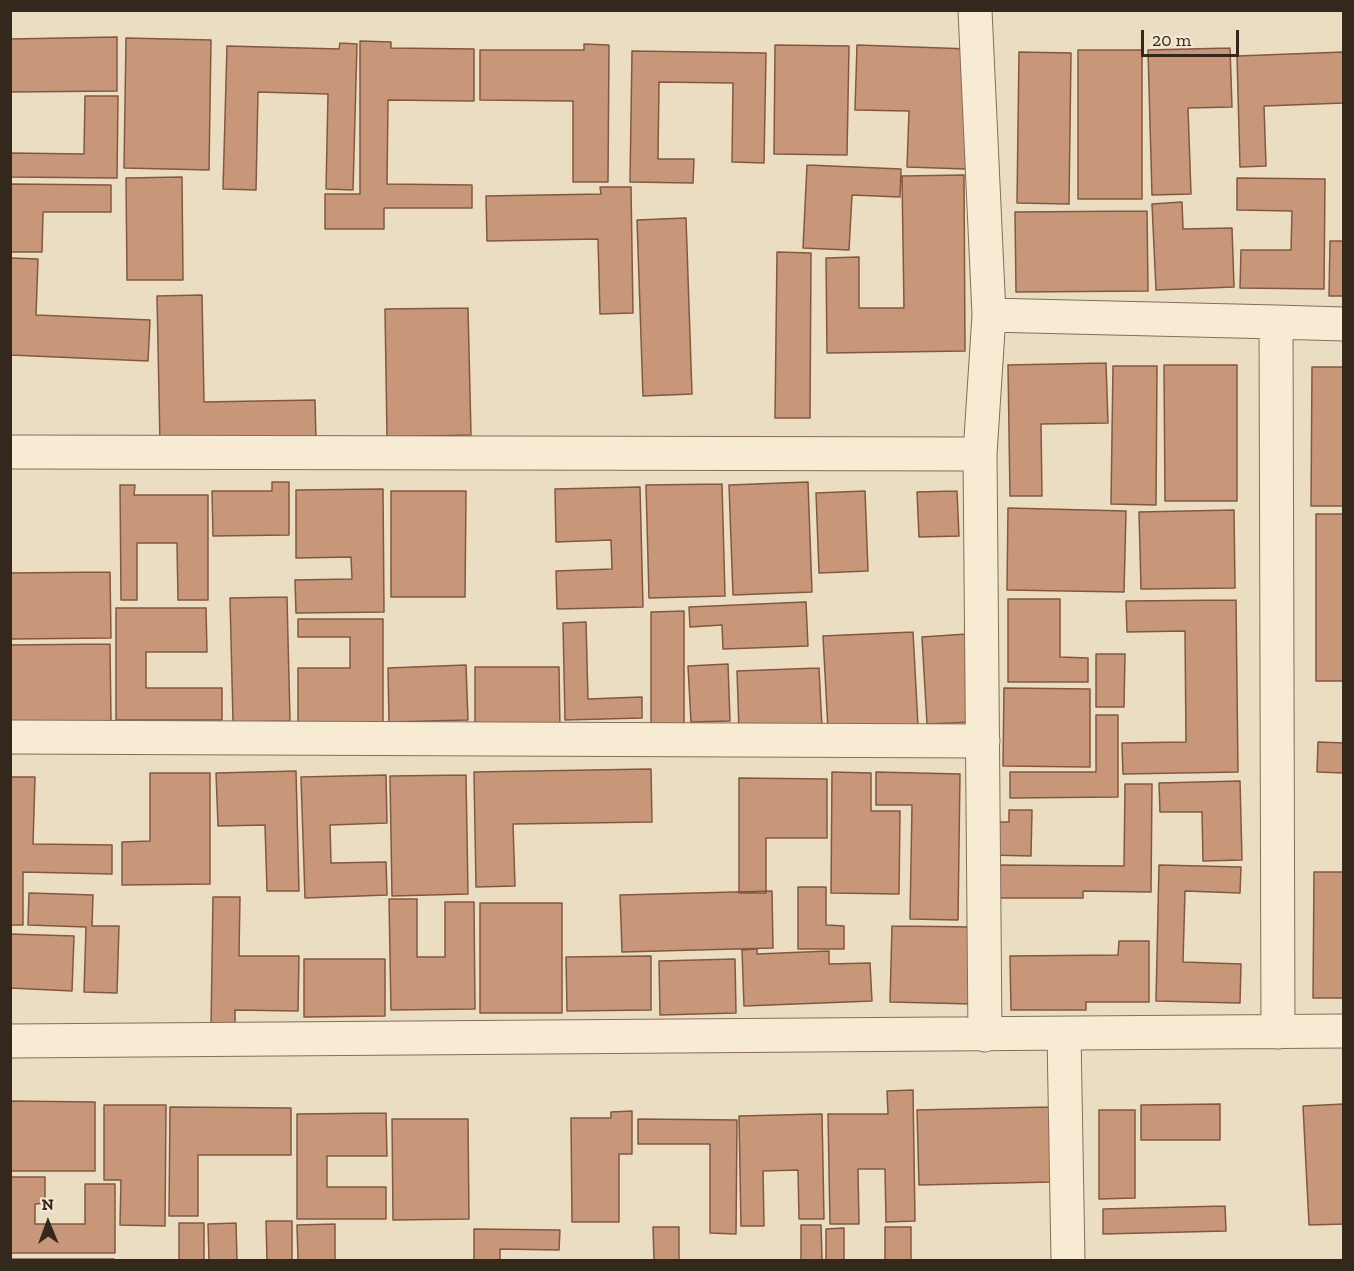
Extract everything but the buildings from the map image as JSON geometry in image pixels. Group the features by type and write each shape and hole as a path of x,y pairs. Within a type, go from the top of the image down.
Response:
{"lane":[{"path":"975,10 989,315 980,454 985,1035"},
{"path":"989,315 1344,324"},
{"path":"1276,322 1278,1032"},
{"path":"10,452 980,454"},
{"path":"10,737 983,741"},
{"path":"10,1041 1344,1031"},
{"path":"1064,1034 1068,1260"}]}
